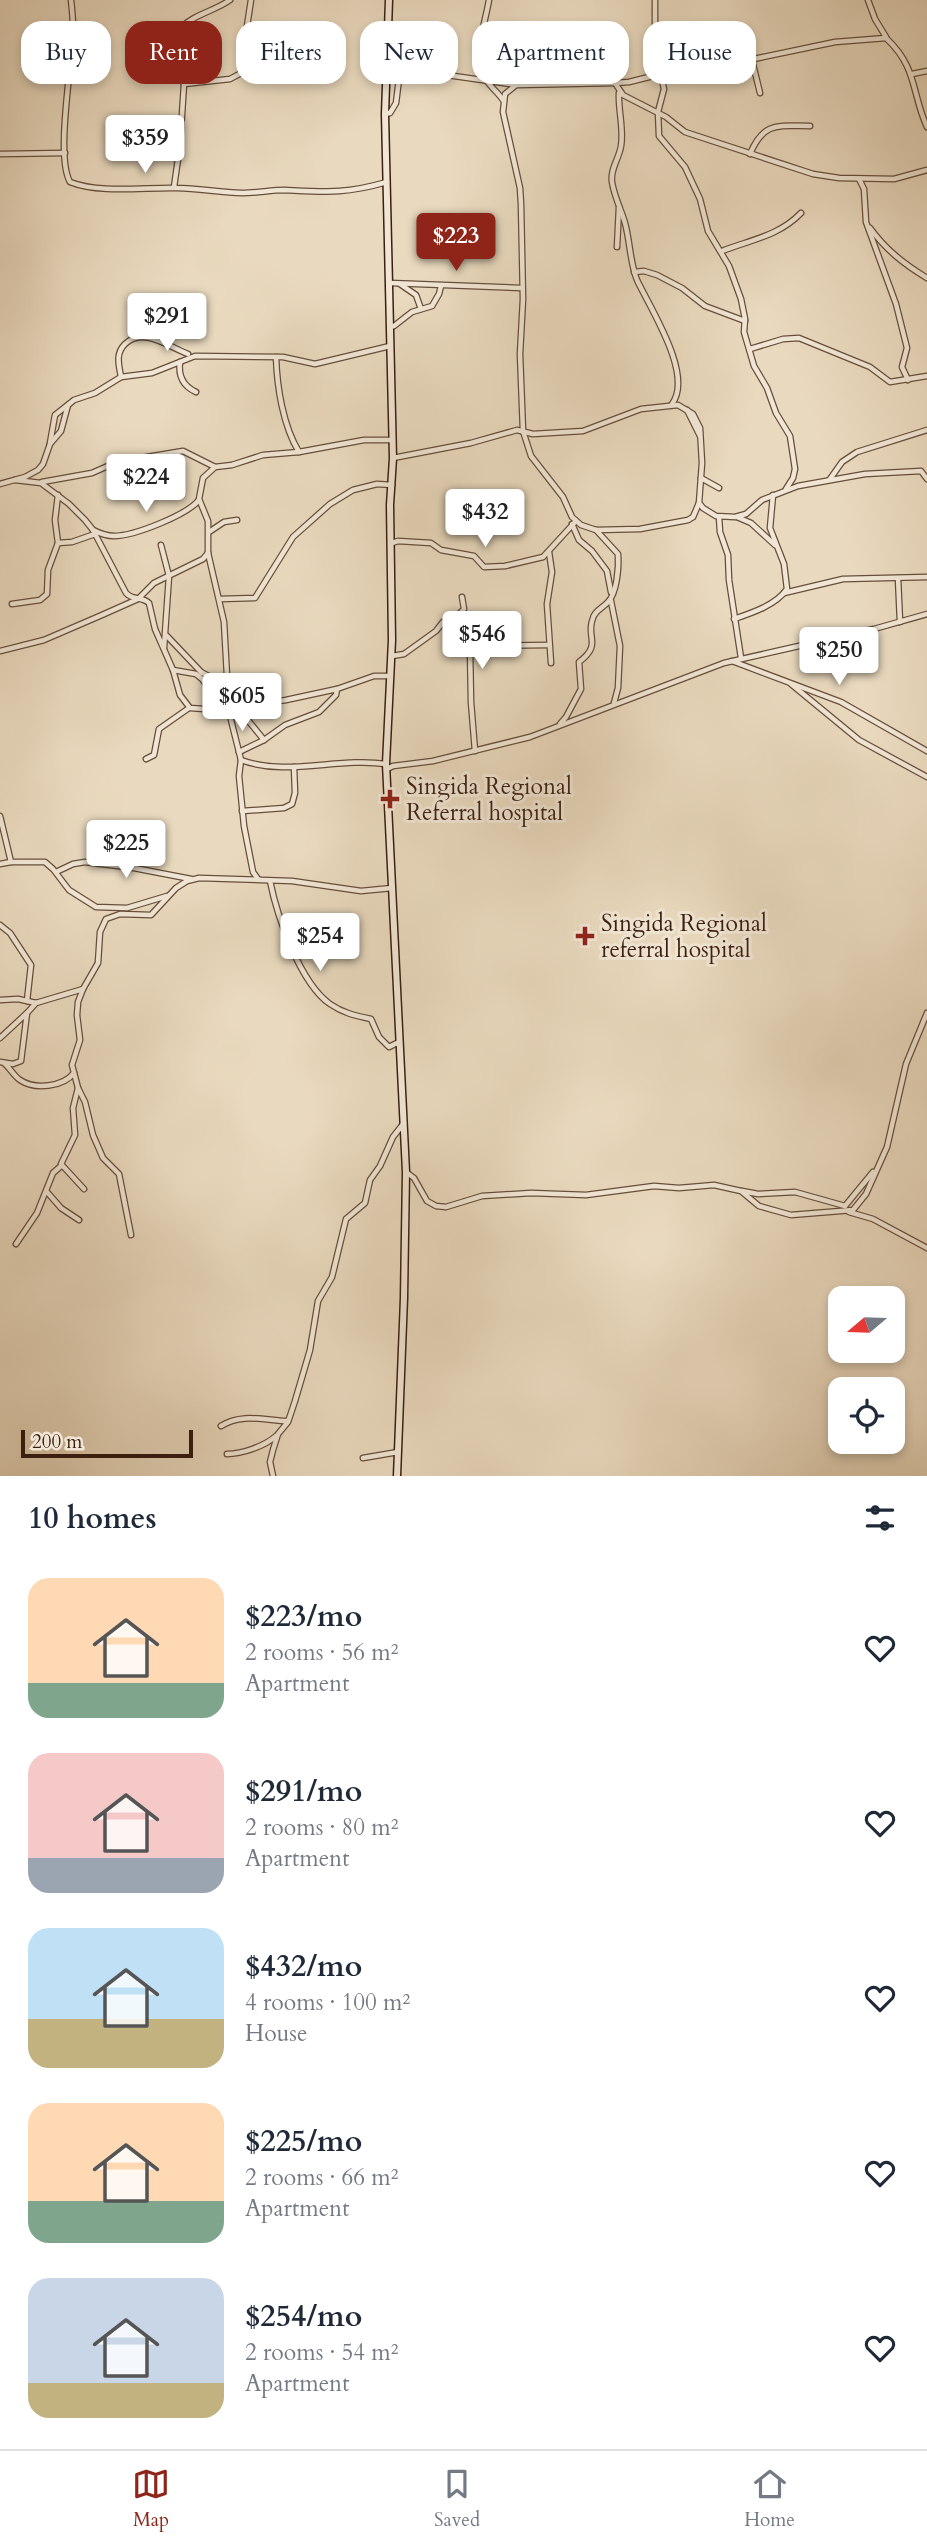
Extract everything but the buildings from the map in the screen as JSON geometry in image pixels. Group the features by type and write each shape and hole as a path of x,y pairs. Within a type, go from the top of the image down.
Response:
{"main road":[{"path":"389,0 385,114 393,458 391,657 386,767 406,1172 397,1476"}],"street":[{"path":"71,0 73,29 65,153 67,177 70,182 77,185 174,187 240,193 278,190 320,193 350,192 387,181"},
{"path":"190,21 230,0"},
{"path":"222,80 230,79 244,71 251,44 247,26 251,0"},
{"path":"485,21 489,0"},
{"path":"654,21 655,0"},
{"path":"868,0 886,38 901,52 912,74 927,127"},
{"path":"756,59 835,42 886,38"},
{"path":"385,114 390,113 395,106 400,79 408,73 419,71 472,79"},
{"path":"912,74 927,71"},
{"path":"756,76 760,93"},
{"path":"174,187 184,84"},
{"path":"489,84 503,100"},
{"path":"509,84 566,84"},
{"path":"615,84 619,92 622,138 612,170 612,182 626,225 634,272 663,329 671,354 679,387 671,405"},
{"path":"663,84 657,112 660,138 685,166 703,207 708,232 722,251 741,299 744,332 754,366 790,436 796,461 795,474 784,491"},
{"path":"517,85 508,90 503,100 506,133 520,188 523,431 531,456 563,497 579,540 592,551 607,571 620,646 618,688 614,704"},
{"path":"619,92 657,112 685,132 813,174 898,179 927,170"},
{"path":"750,154 757,137 765,131 785,126 810,126"},
{"path":"0,155 65,153"},
{"path":"859,178 864,189 866,222 896,304 907,348 902,367 908,380"},
{"path":"617,247 618,203"},
{"path":"722,251 774,233 787,226 801,213"},
{"path":"866,222 888,250 927,278"},
{"path":"633,264 682,288 705,306 745,321"},
{"path":"634,272 644,271"},
{"path":"390,283 522,288"},
{"path":"400,283 416,295 421,309"},
{"path":"390,327 412,312 432,306 441,286"},
{"path":"121,377 118,355 131,339 149,337 188,354"},
{"path":"750,349 799,338 870,367 891,382 927,376"},
{"path":"0,484 38,470 43,464 55,415 71,403 95,393 121,377 152,373 195,356 276,357 314,364 390,346"},
{"path":"276,357 291,437 299,452"},
{"path":"180,361 182,382 196,392"},
{"path":"50,444 61,430 71,403"},
{"path":"393,458 471,443 517,430 540,434 583,431 641,409 671,405 687,409 700,437 699,501 693,517 648,528 596,530 574,522"},
{"path":"830,480 836,468 857,452 927,430"},
{"path":"258,880 252,869 242,811 239,776 241,760 227,710 228,686 220,599 208,553 208,522 199,499 203,478 215,467 274,453 299,452 364,440 392,440"},
{"path":"15,480 34,484 92,473 117,463 183,451 215,467"},
{"path":"699,501 703,508 719,517 736,517 746,514 758,502 798,486 889,472 922,471 927,479"},
{"path":"701,478 719,488"},
{"path":"41,482 58,495 94,532 130,598 147,600 180,695 189,708"},
{"path":"220,599 256,597 293,537 338,498 377,484 392,485"},
{"path":"12,604 45,597 48,569 58,543 55,520 58,495"},
{"path":"773,495 769,521 787,580 784,593"},
{"path":"58,543 72,542 94,532 111,536 135,533 185,513 199,499"},
{"path":"719,517 720,532 728,555 741,658"},
{"path":"736,517 751,523 776,545"},
{"path":"208,533 224,522 237,520"},
{"path":"392,543 410,541 434,544 445,551 474,556 487,568 536,560 549,551 574,522"},
{"path":"557,727 566,717 580,689 579,662 592,646 593,616 611,599 618,554 596,530"},
{"path":"161,545 169,576 164,648"},
{"path":"549,551 552,572 547,595 551,663"},
{"path":"0,651 44,640 138,599 155,583 203,559 208,553"},
{"path":"734,619 770,603 784,593 843,579 927,577"},
{"path":"898,578 900,622"},
{"path":"391,657 404,654 436,631 445,621 460,613 464,609 462,597"},
{"path":"241,760 258,766 368,762 386,767 433,761 530,737 741,658 927,614"},
{"path":"166,635 201,672 248,696 271,701"},
{"path":"475,751 470,649 475,646 549,645"},
{"path":"732,661 841,702 927,751"},
{"path":"173,670 196,674 227,710 247,719 264,740"},
{"path":"201,672 206,684"},
{"path":"146,759 154,755 155,738 161,726 189,708 227,710 337,689 374,676 389,676"},
{"path":"787,681 859,740 927,777"},
{"path":"239,752 264,740 285,725 323,709 336,695 337,689"},
{"path":"242,811 284,808 292,804 295,793 294,766"},
{"path":"0,816 11,862"},
{"path":"0,864 42,862 56,872 69,890 96,907 127,908 168,895"},
{"path":"56,872 85,862 193,879 309,883 356,891 392,888"},
{"path":"249,879 252,869"},
{"path":"131,1235 119,1174 103,1158 74,1073 73,1060 80,1041 78,1002 99,963 100,932 104,921 120,914 151,915 168,895 193,879"},
{"path":"270,881 286,935 318,992 328,1003 348,1014 371,1019 379,1037 389,1047 400,1042"},
{"path":"0,925 10,933 31,965 27,1001"},
{"path":"0,1000 36,1003 83,989"},
{"path":"0,1038 36,1003"},
{"path":"1,1063 13,1065 21,1061 27,1013"},
{"path":"846,1208 871,1177 887,1147 906,1064 927,1013"},
{"path":"1,1063 27,1083 61,1084 74,1073"},
{"path":"16,1244 27,1230 53,1173 61,1166 75,1139 73,1108 78,1088"},
{"path":"227,1454 242,1453 265,1444 288,1422 310,1350 318,1301 332,1277 346,1219 365,1203 370,1180 393,1137 405,1121"},
{"path":"741,1191 759,1206 791,1215 855,1209 866,1194 879,1163"},
{"path":"61,1166 84,1189"},
{"path":"406,1172 414,1178 427,1201 446,1207 482,1196 531,1193 586,1195 654,1186 679,1188 714,1185 758,1194 795,1192 873,1219 927,1248"},
{"path":"47,1191 61,1208 79,1220"},
{"path":"221,1426 233,1419 243,1418 288,1422"},
{"path":"273,1476 270,1462 278,1434"},
{"path":"363,1458 398,1452"}],"place":[{"name":"Singida Regional Referral hospital","path":"390,799"},
{"name":"Singida Regional referral hospital","path":"585,936"}]}
